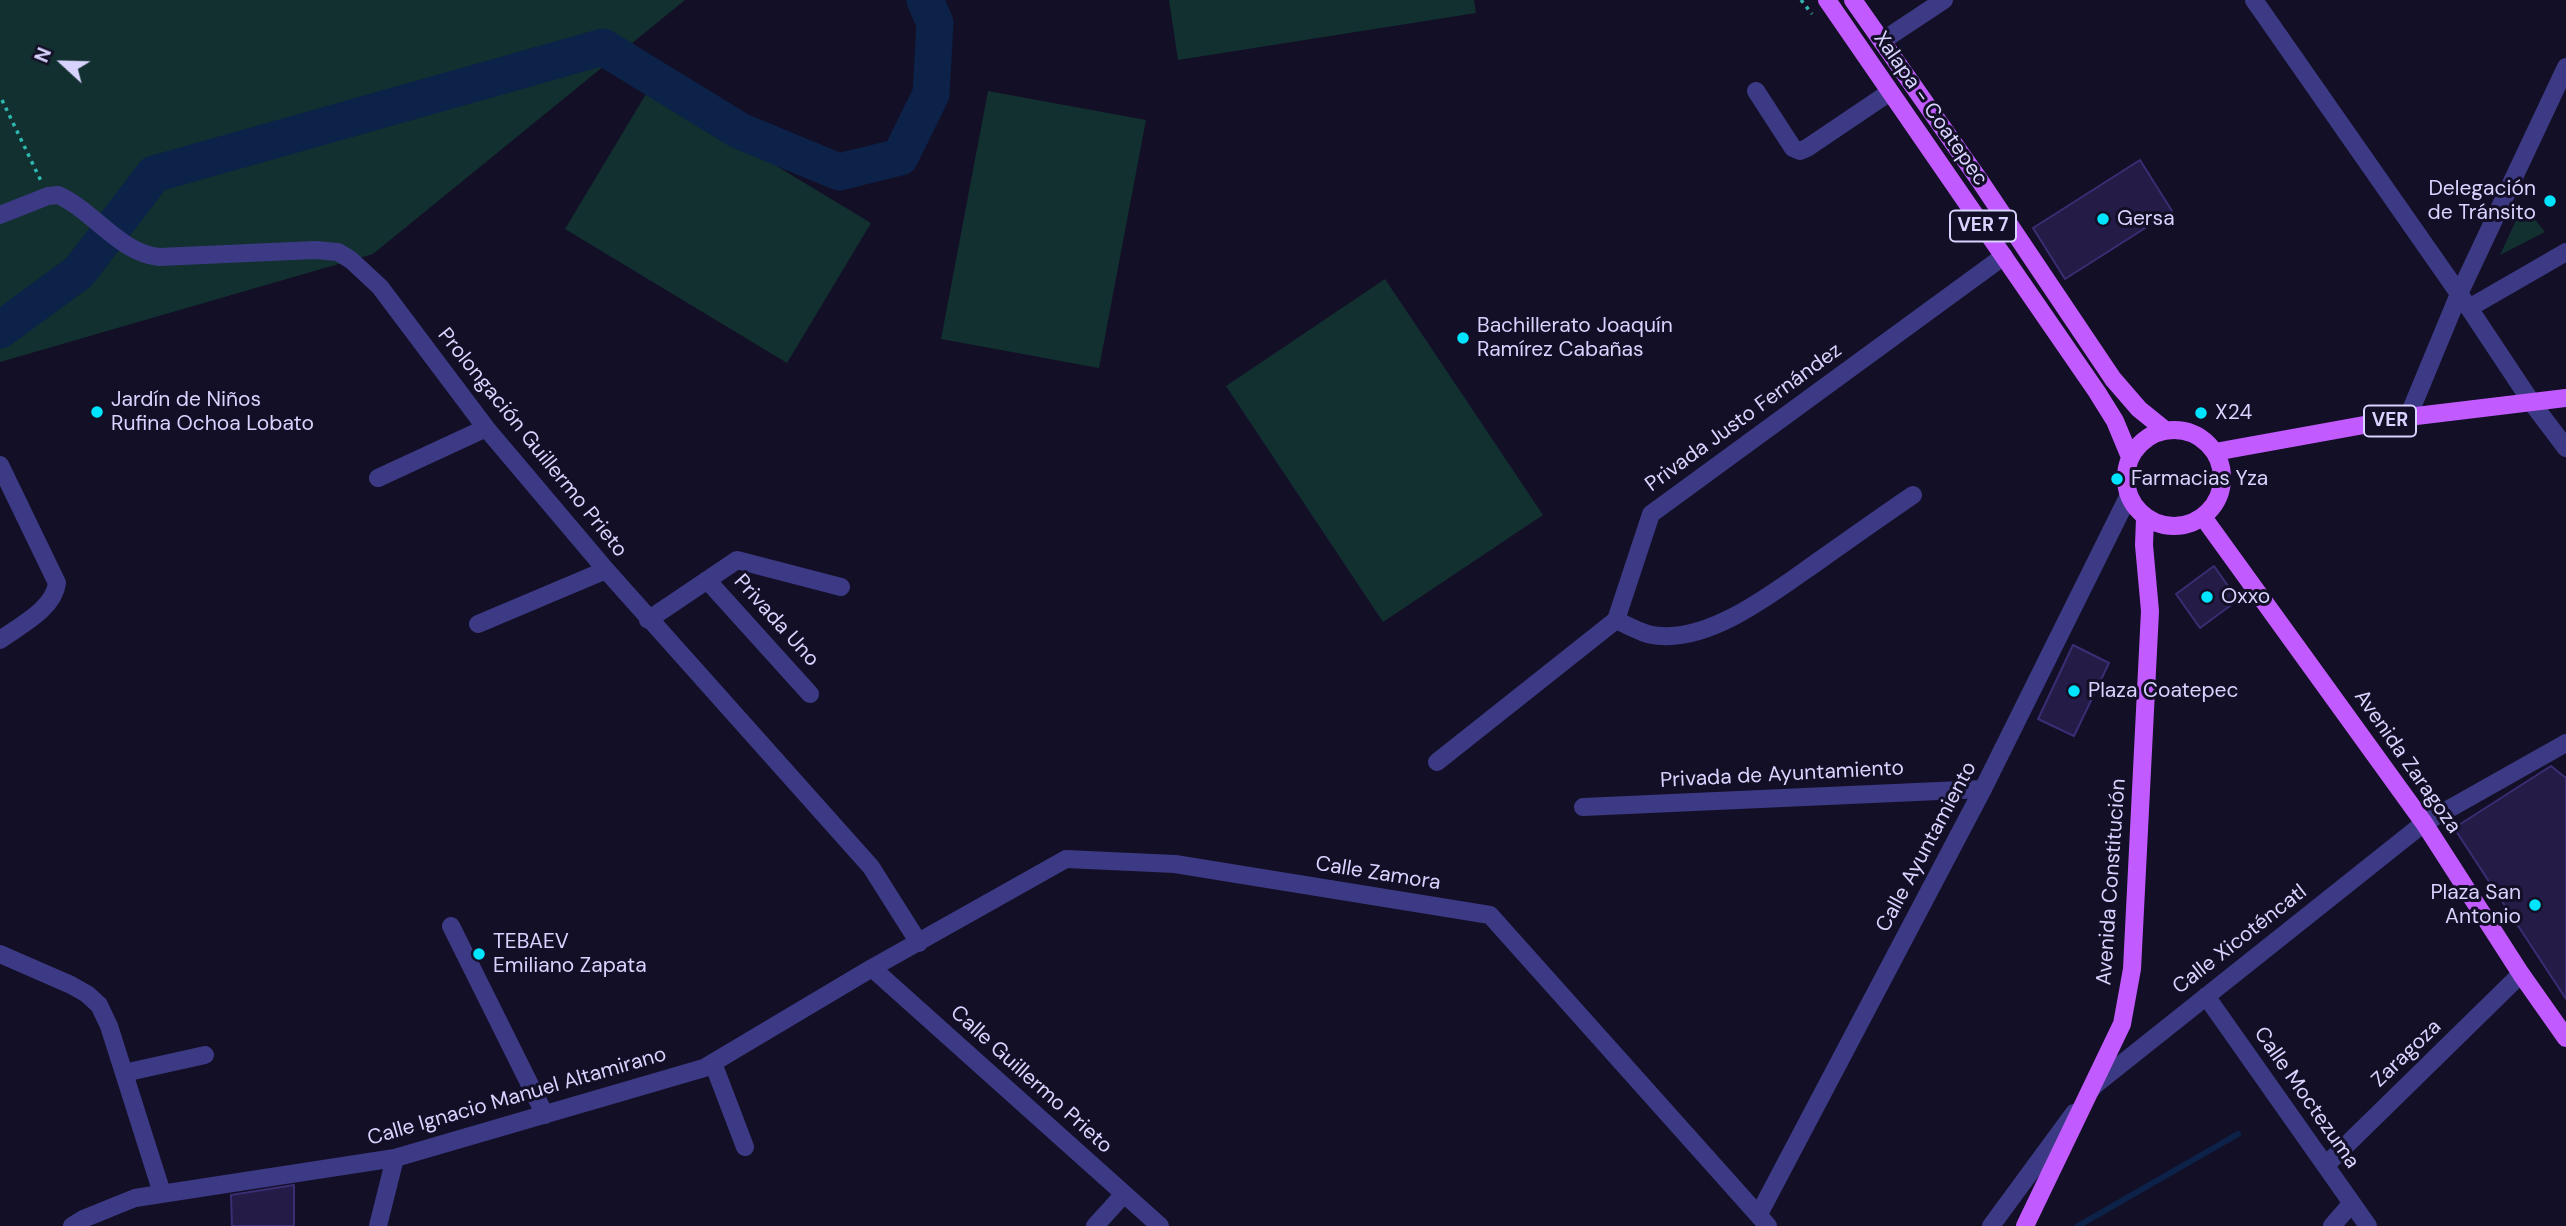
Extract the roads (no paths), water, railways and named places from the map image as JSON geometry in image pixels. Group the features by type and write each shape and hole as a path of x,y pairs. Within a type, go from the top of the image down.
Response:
{"main road":[{"name":"Xalapa - Coatepec","path":"1827,0 2115,421 2130,457"},
{"name":"Xalapa - Coatepec","path":"1853,0 2113,379 2139,409 2165,430"},
{"name":"VER","path":"2215,452 2407,417 2566,398"},
{"path":"2179,429 2204,439 2215,452 2221,467 2222,484 2217,500 2203,517 2177,527 2160,525 2145,518 2129,497 2125,471 2139,444 2151,435 2179,429"},
{"name":"Avenida Zaragoza","path":"2203,517 2424,823 2521,974 2566,1038"},
{"name":"Avenida Constitución","path":"2025,1226 2122,1024 2132,969 2150,611 2144,545 2145,518"}],"street":[{"path":"1882,41 1944,0"},
{"path":"2254,0 2532,403 2566,448"},
{"path":"2407,417 2464,301 2566,67"},
{"path":"1756,91 1793,148 1800,150 1891,92"},
{"name":"Prolongación Guillermo Prieto","path":"0,215 48,196 58,195 126,245 146,255 159,257 315,250 338,252 351,260 380,287 486,428 648,620 871,867 919,943"},
{"path":"2464,301 2566,252"},
{"name":"Privada Justo Fernández","path":"1616,620 1651,514 2004,256"},
{"path":"378,478 486,428"},
{"path":"0,465 57,583 54,595 43,608 0,640"},
{"path":"1437,762 1616,620 1648,635 1664,637 1688,634 1727,620 1757,604 1913,495"},
{"name":"Calle Ayuntamiento","path":"1764,1220 2129,497"},
{"path":"648,620 737,560 841,587"},
{"path":"478,624 606,570"},
{"name":"Privada Uno","path":"707,580 810,694"},
{"name":"Calle Xicoténcatl","path":"1991,1226 2095,1085 2424,823 2566,743"},
{"name":"Privada de Ayuntamiento","path":"1583,807 1983,789"},
{"name":"Calle Zamora","path":"872,968 1066,859 1175,864 1490,915 1764,1220"},
{"path":"451,926 545,1115"},
{"path":"0,954 71,985 99,1005 109,1026 162,1192"},
{"name":"Calle Ignacio Manuel Altamirano","path":"72,1226 115,1204 162,1192 395,1158 704,1068 872,968"},
{"name":"Calle Guillermo Prieto","path":"872,968 1160,1226"},
{"name":"Zaragoza","path":"2326,1165 2521,974"},
{"name":"Calle Moctezuma","path":"2206,996 2368,1226"},
{"path":"124,1073 205,1055"},
{"path":"713,1063 746,1147"},
{"path":"378,1226 395,1158"},
{"path":"1095,1226 1124,1194"},
{"path":"2332,1226 2352,1203"}],"waterway":[{"path":"0,330 79,272 154,174 603,47 740,131 839,172 900,157 931,94 935,23 925,0"},
{"path":"2078,1226 2238,1134"}],"place":[{"name":"Delegación de Tránsito","path":"2550,201"},
{"name":"Gersa","path":"2103,219"},
{"name":"Bachillerato Joaquín Ramírez Cabañas","path":"1463,338"},
{"name":"Jardín de Niños Rufina Ochoa Lobato","path":"97,412"},
{"name":"X24","path":"2201,413"},
{"name":"Farmacias Yza","path":"2117,479"},
{"name":"Oxxo","path":"2207,597"},
{"name":"Plaza Coatepec","path":"2074,691"},
{"name":"Plaza San Antonio","path":"2535,905"},
{"name":"TEBAEV Emiliano Zapata","path":"479,954"}]}
